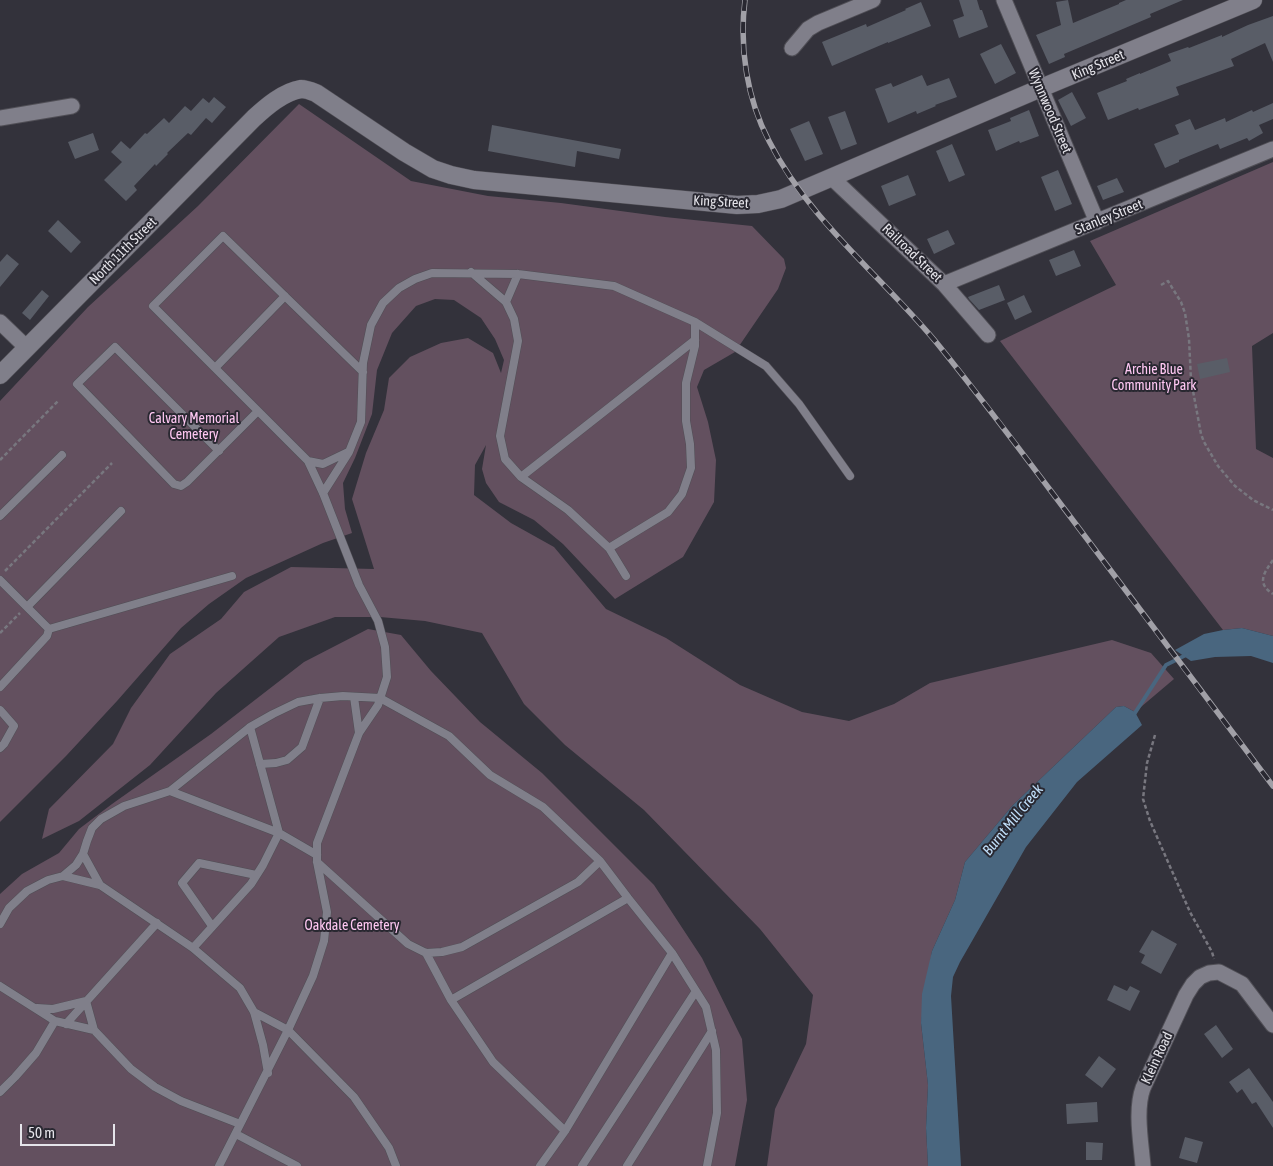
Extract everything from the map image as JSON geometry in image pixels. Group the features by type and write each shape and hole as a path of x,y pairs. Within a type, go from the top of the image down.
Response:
{"street":[{"path":"792,48 808,29 818,23 873,0"},
{"name":"Wynnwood Street","path":"1004,0 1097,222"},
{"name":"King Street","path":"245,127 264,108 276,100 290,93 306,90 316,93 404,152 433,169 451,175 474,180 737,206 781,199 1253,0"},
{"path":"0,118 72,106"},
{"name":"North 11th Street","path":"0,375 245,127"},
{"name":"Stanley Street","path":"944,284 1273,149"},
{"name":"Railroad Street","path":"831,177 944,284 988,335"},
{"path":"0,322 27,348"},
{"path":"1219,972 1242,984 1273,1024"},
{"name":"Klein Road","path":"1143,1166 1139,1109 1143,1088 1186,995 1193,984 1200,977 1209,973 1219,972"}],"lane":[{"path":"220,1166 268,1073 313,976 324,940 327,912 317,859 317,843 359,733 378,705 387,677 385,647 373,610 359,585 323,493 308,461 153,306 223,236 363,372"},
{"path":"471,272 506,302 514,319 518,341 500,436 505,459 521,478 568,510 609,548 626,576"},
{"path":"323,493 349,452 360,422 363,362 371,325 383,303 399,288 415,279 432,273 518,274 614,286 696,322 766,366 798,404 850,476"},
{"path":"506,302 518,274"},
{"path":"215,368 285,296"},
{"path":"609,548 668,512 682,494 692,468 686,421 686,383 695,346 696,322"},
{"path":"521,478 695,340"},
{"path":"219,451 115,346 77,384 174,484 181,486 188,482 219,451 258,411"},
{"path":"308,461 323,464 349,452"},
{"path":"0,516 62,455"},
{"path":"27,607 121,511"},
{"path":"49,629 232,576"},
{"path":"0,580 49,629"},
{"path":"0,687 48,636 49,629"},
{"path":"354,697 359,733"},
{"path":"260,764 287,760 302,747 320,698"},
{"path":"0,924 9,908 26,891 48,880 63,876 76,866 83,854 92,828 101,819 124,806 170,792 250,727 298,702 320,698 380,698 449,736 490,775 543,807 600,861 672,953 706,1007 716,1050 717,1113 707,1166"},
{"path":"0,710 14,726 0,748"},
{"path":"193,948 250,884 263,865 280,833 250,727"},
{"path":"170,792 280,833 317,859 408,944 426,953 442,952 462,947 578,882 600,861"},
{"path":"83,854 100,885"},
{"path":"212,926 182,883 199,863 256,875"},
{"path":"63,876 100,885 193,948 240,988 254,1012 268,1073"},
{"path":"451,1000 628,898"},
{"path":"66,1024 157,923"},
{"path":"426,953 451,1000 493,1062 565,1131"},
{"path":"540,1166 565,1131 672,953"},
{"path":"0,986 55,1021 94,1030"},
{"path":"582,1166 696,991"},
{"path":"35,1008 53,1009 86,1002"},
{"path":"86,1002 94,1030 131,1069 155,1087 181,1101 240,1124"},
{"path":"254,1012 288,1030 354,1097 389,1148 396,1166"},
{"path":"0,1092 36,1053 55,1021"},
{"path":"627,1166 712,1031"},
{"path":"236,1134 297,1166"}],"path":[{"path":"1161,285 1168,282 1183,306 1189,338 1191,380 1201,434 1207,448 1223,472 1240,491 1259,504 1273,510"},
{"path":"0,460 58,401"},
{"path":"0,576 112,463"},
{"path":"1273,560 1264,575 1263,581 1267,590 1273,594"},
{"path":"0,633 27,607"},
{"path":"1155,735 1147,763 1143,799 1150,821 1190,912 1212,952 1219,972"}],"green space":[{"name":"Calvary Memorial Cemetery","path":"299,104 411,181 488,196 752,226 784,259 786,268 778,289 735,352 704,370 697,387 708,422 716,460 714,502 683,557 615,599 563,544 534,520 499,502 486,483 482,469 486,445 475,465 474,495 511,523 554,547 606,609 666,638 740,685 802,712 849,721 894,704 930,683 1112,640 1151,653 1174,679 1135,712 1124,706 1116,707 1013,805 965,862 955,900 932,951 921,1023 928,1085 926,1128 928,1166 767,1166 775,1109 806,1044 813,995 760,929 644,810 565,745 524,704 482,633 425,621 380,617 335,617 279,637 216,693 150,765 79,821 42,839 49,809 113,744 131,708 170,654 221,619 244,592 291,567 374,569 352,499 366,453 384,410 389,378 410,357 441,343 468,338 493,353 501,373 504,360 495,339 481,318 454,300 435,299 416,306 392,333 377,370 372,414 343,483 345,509 352,533 323,543 246,578 209,604 181,628 66,756 0,822 0,401 88,307 198,206"},
{"name":"Archie Blue Community Park","path":"1273,162 1273,333 1252,346 1256,449 1273,458 1273,636 1242,628 1223,630 1000,341 1116,285 1090,241"},
{"name":"Oakdale Cemetery","path":"368,629 401,635 431,671 480,722 542,773 654,885 702,958 742,1039 747,1100 735,1166 0,1166 0,894 22,874 59,853 79,829 211,734 304,662"}],"water":[{"path":"1242,628 1273,636 1273,663 1251,656 1215,657 1191,661 1175,650 1204,634"},
{"path":"1124,706 1135,712 1142,725 1077,782 1026,847 953,977 951,996 961,1166 928,1166 926,1128 928,1085 921,1023 922,994 932,951 955,900 965,862 1013,805 1116,707"}],"building":[{"path":"959,0 977,0 988,27 959,38 953,20 964,16"},
{"path":"1068,0 1073,23 1126,0 1183,0 1150,14 1151,17 1064,54 1065,57 1049,64 1036,35 1061,25 1056,2"},
{"path":"921,2 931,26 832,66 822,42 866,24 867,27"},
{"path":"1273,16 1273,62 1265,43 1231,59 1234,66 1176,87 1179,95 1108,120 1097,93 1171,61 1168,54 1222,35 1222,37"},
{"path":"1001,44 1016,73 995,84 980,54"},
{"path":"922,75 927,86 949,78 957,97 917,114 916,111 888,123 875,89 891,83 893,87"},
{"path":"1072,92 1086,118 1071,126 1058,100"},
{"path":"214,97 226,107 212,123 206,118 191,135 188,133 156,166 155,164 134,186 137,190 126,201 104,180 122,162 111,152 121,141 130,149 145,133 147,134 164,118 169,123 185,106 191,111 203,98 209,103"},
{"path":"1273,103 1273,119 1259,125 1263,133 1249,141 1247,138 1220,149 1218,144 1179,160 1179,162 1165,168 1154,144 1179,134 1175,125 1190,119 1195,130 1225,118 1226,122"},
{"path":"1029,110 1039,136 1020,143 1019,141 996,151 988,130 1011,121 1010,118"},
{"path":"845,111 857,144 841,150 828,117"},
{"path":"809,121 823,154 805,161 790,129"},
{"path":"492,125 621,149 619,159 577,151 575,167 488,151"},
{"path":"93,133 99,150 75,159 68,142"},
{"path":"952,144 965,175 949,182 936,151"},
{"path":"1058,170 1072,204 1055,211 1041,177"},
{"path":"908,175 916,195 889,206 881,186"},
{"path":"1117,178 1124,192 1103,200 1097,186"},
{"path":"58,220 81,242 71,253 48,231"},
{"path":"948,230 955,244 934,254 927,239"},
{"path":"1074,250 1081,266 1056,276 1049,260"},
{"path":"7,254 19,264 0,287 0,262"},
{"path":"999,285 1005,300 979,310 968,297"},
{"path":"42,290 49,296 30,320 22,313"},
{"path":"1024,295 1032,312 1015,320 1007,303"},
{"path":"1227,358 1230,372 1200,379 1197,364"},
{"path":"1152,930 1177,944 1161,974 1141,963 1145,955 1139,952"},
{"path":"1114,985 1127,991 1130,986 1140,991 1130,1011 1107,1000"},
{"path":"1216,1025 1233,1049 1222,1058 1204,1034"},
{"path":"1099,1056 1116,1069 1102,1088 1085,1075"},
{"path":"1249,1068 1273,1102 1273,1128 1256,1102 1252,1104 1242,1089 1237,1093 1229,1082"},
{"path":"1097,1102 1098,1122 1067,1124 1066,1104"},
{"path":"1185,1137 1203,1142 1197,1163 1179,1158"},
{"path":"1086,1142 1103,1143 1102,1160 1086,1160"}],"waterway":[{"name":"Burnt Mill Creek","path":"1133,716 1166,665 1188,654"}],"railway":[{"path":"745,0 743,18 744,55 750,91 761,125 785,170 825,222 914,317 954,364 1273,786"}]}
